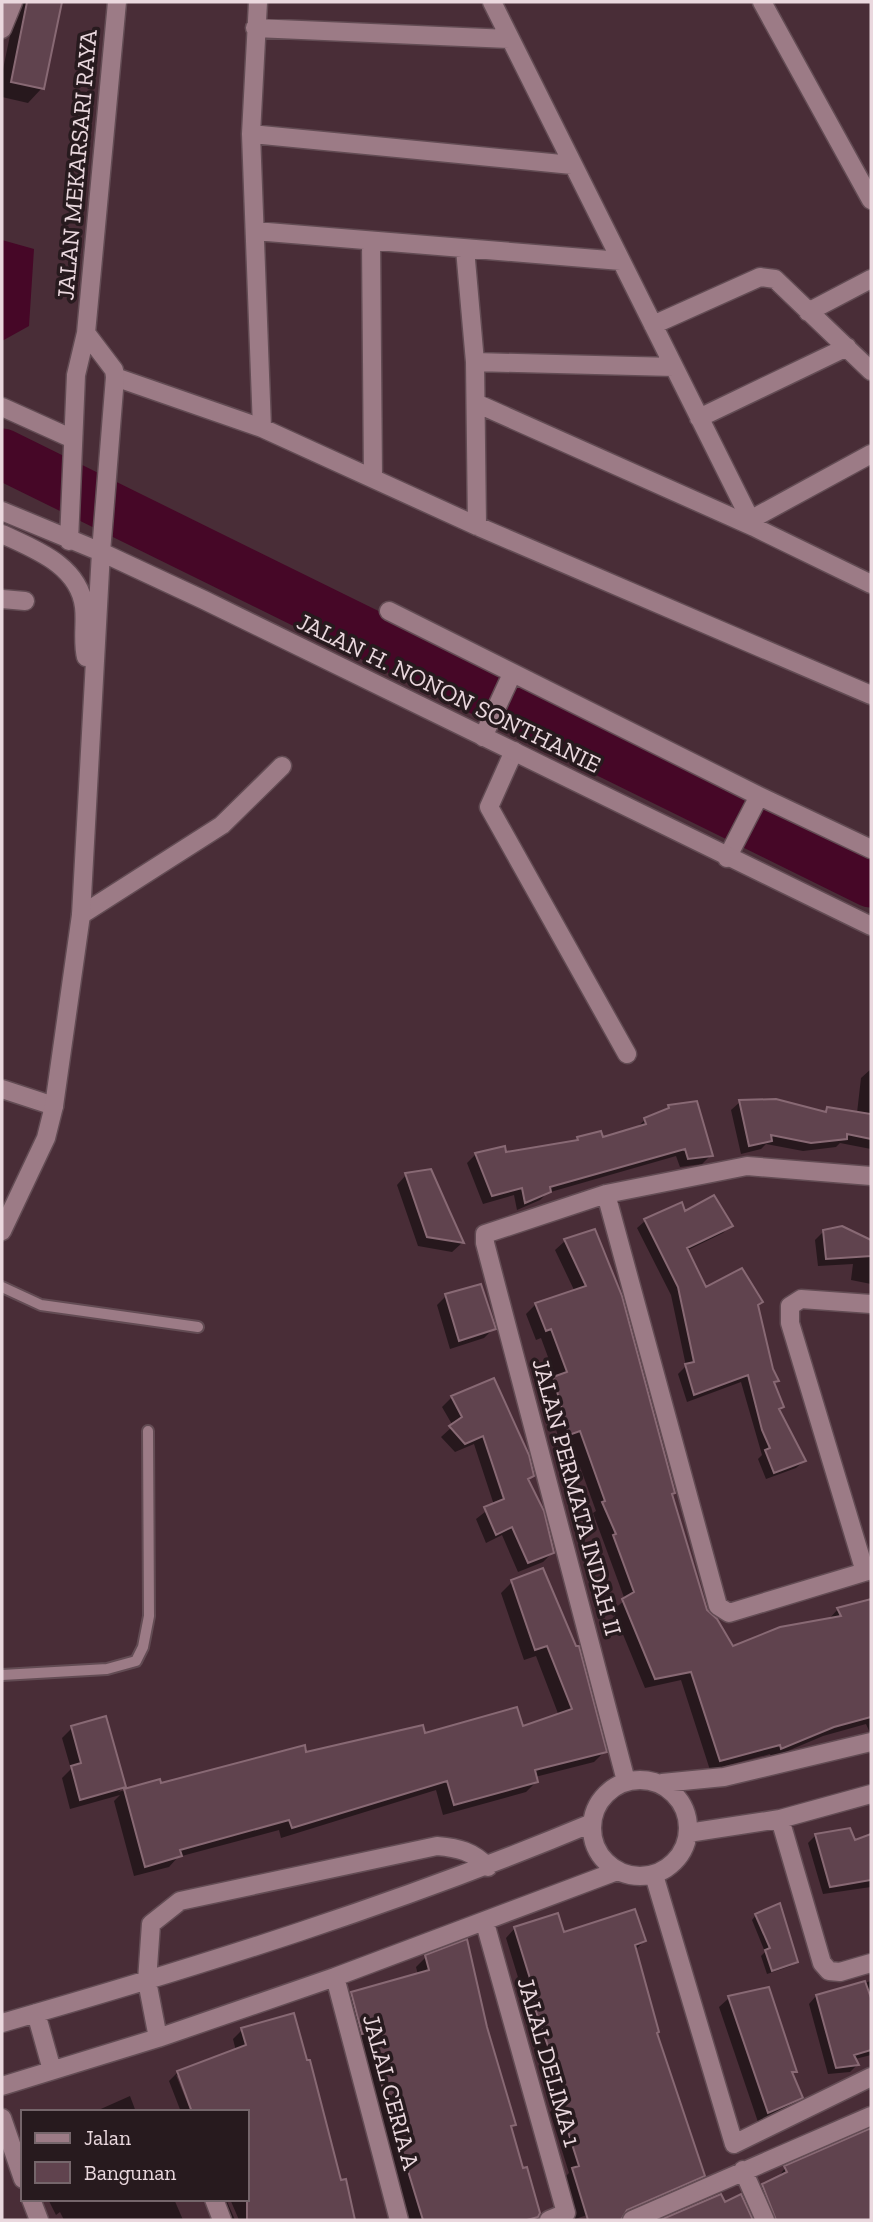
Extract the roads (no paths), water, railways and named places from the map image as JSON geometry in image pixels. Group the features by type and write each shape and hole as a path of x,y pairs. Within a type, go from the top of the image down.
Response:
{"street":[{"path":"2,29 13,2"},
{"name":"JALAN MEKARSARI RAYA","path":"69,541 76,375 86,333 117,2"},
{"path":"258,2 251,134 262,428"},
{"path":"492,2 752,524"},
{"path":"762,2 871,200"},
{"path":"255,28 509,39"},
{"path":"251,134 572,165"},
{"path":"255,231 621,261"},
{"path":"371,241 373,478"},
{"path":"465,249 475,362 477,526"},
{"path":"653,325 760,277 775,279 871,371"},
{"path":"808,312 871,279"},
{"path":"2,1229 20,1198 46,1138 54,1106 81,915 101,546 115,382 114,370 86,333"},
{"path":"699,418 847,347"},
{"path":"475,362 674,367"},
{"path":"115,382 262,428 477,526 871,695"},
{"path":"476,403 752,524 871,584"},
{"path":"2,407 73,447"},
{"path":"752,524 871,453"},
{"name":"JALAN H. NONON SONTHANIE","path":"2,511 69,541 101,546 483,737 731,850 871,926"},
{"path":"2,534 52,558 71,578 84,604 85,653 95,676"},
{"path":"2,598 25,601"},
{"path":"389,611 511,678 758,798 871,849"},
{"path":"483,737 511,678"},
{"path":"514,751 489,807 627,1054"},
{"path":"81,915 222,825 282,766"},
{"path":"731,850 758,798"},
{"path":"2,1090 54,1106"},
{"path":"871,1175 747,1166 606,1194 718,1606 729,1614 868,1571 790,1323 790,1306 801,1299 871,1304"},
{"name":"JALAN PERMATA INDAH II","path":"606,1194 492,1229 485,1234 485,1243 626,1781"},
{"path":"662,1783 677,1797 687,1814 688,1833 684,1852 671,1866 654,1875 635,1877 617,1871 603,1859 594,1842 592,1823 598,1804 609,1791 626,1781 662,1783 724,1777 871,1742"},
{"path":"688,1833 780,1819 871,1794"},
{"path":"780,1819 822,1964 829,1971 840,1972 871,1963"},
{"path":"2,2023 147,1981 488,1867 592,1823"},
{"path":"158,2038 147,1981 151,1924 180,1901 437,1846 459,1848 475,1854 488,1867"},
{"path":"2,2086 158,2038 335,1977 485,1923 617,1871"},
{"path":"654,1875 734,2144 871,2077"},
{"name":"JALAL DELIMA 1","path":"485,1923 566,2213 549,2220"},
{"name":"JALAL CERIA A","path":"335,1977 399,2220"},
{"path":"36,2014 52,2070"},
{"path":"632,2220 871,2116"},
{"path":"2,2118 21,2173"},
{"path":"743,2170 765,2220"},
{"path":"32,2201 39,2220"},
{"path":"215,2201 222,2220"}],"lane":[{"path":"2,1287 41,1305 198,1328"},
{"path":"2,1675 107,1669 136,1661 144,1647 149,1616 148,1431"}],"waterway":[{"path":"2,454 871,882"}]}
